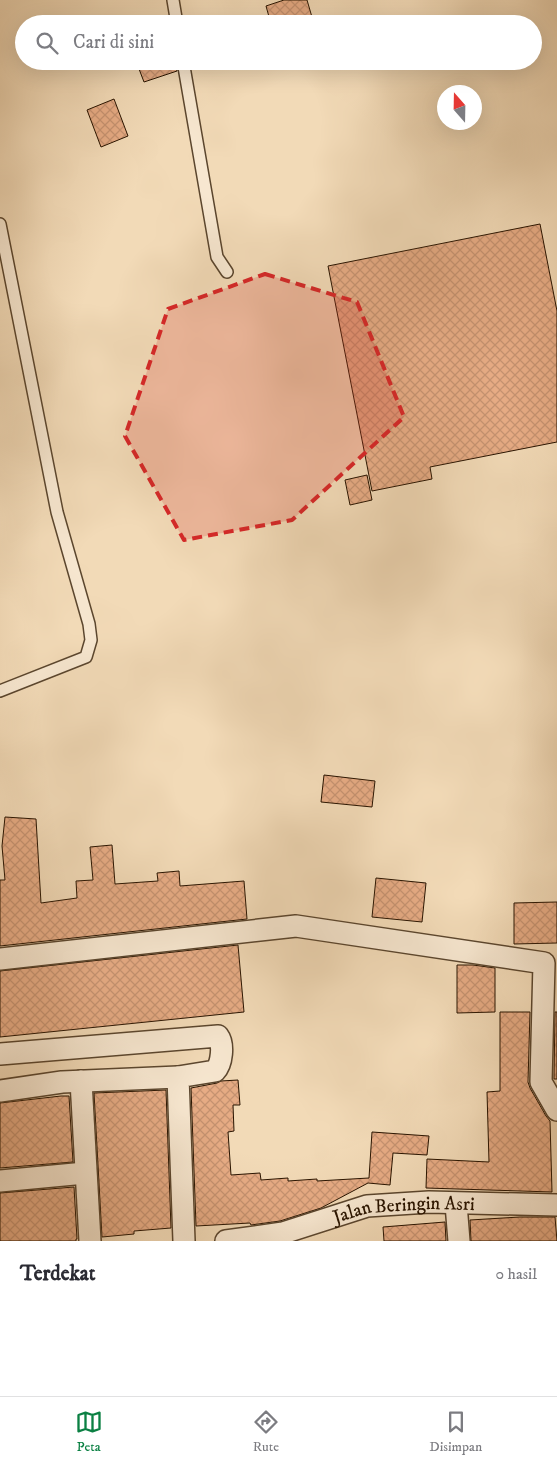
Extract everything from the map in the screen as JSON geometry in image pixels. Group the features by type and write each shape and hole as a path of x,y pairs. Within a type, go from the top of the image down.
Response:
{"street":[{"path":"0,959 296,926 550,964 540,1082 554,1100"},
{"path":"0,1054 215,1035 220,1039 221,1060 219,1067 215,1071 178,1077 72,1081 0,1091"},
{"path":"59,1049 72,1081 85,1173 90,1241"},
{"path":"178,1077 184,1241"},
{"path":"0,1181 85,1173"},
{"name":"Jalan Beringin Asri","path":"226,1241 283,1233 367,1206 429,1202 557,1205"},
{"path":"456,1204 458,1241"}],"lane":[{"path":"173,0 176,15"},
{"path":"185,70 217,257 227,272"},
{"path":"0,224 57,512 90,624 91,640 86,657 0,691"}],"highlighted area":[{"path":"265,274 357,302 404,417 292,520 184,540 125,436 168,309"}],"building":[{"path":"284,0 307,0 311,15 268,15 266,6"},
{"path":"139,70 177,70 177,71 144,82"},
{"path":"114,99 128,136 101,147 87,110"},
{"path":"540,224 557,311 557,442 430,467 432,479 372,491 328,266"},
{"path":"367,475 372,500 350,505 345,480"},
{"path":"324,775 375,781 372,807 321,802"},
{"path":"5,817 36,819 41,903 77,898 76,881 93,880 90,847 112,845 115,884 158,881 157,873 179,871 180,886 244,881 247,919 0,946 0,880 5,880 2,846"},
{"path":"376,878 426,883 422,922 372,917"},
{"path":"557,902 557,943 514,944 514,903"},
{"path":"238,945 244,1012 0,1037 0,971"},
{"path":"457,965 495,968 495,1012 457,1013"},
{"path":"500,1012 530,1012 528,1082 550,1121 552,1192 426,1188 427,1159 489,1162 487,1092 500,1091"},
{"path":"555,1012 557,1012 557,1079 554,1079"},
{"path":"238,1080 240,1105 233,1105 234,1131 228,1132 231,1175 260,1173 261,1180 288,1178 288,1181 369,1178 372,1132 429,1136 427,1155 393,1153 390,1185 368,1183 321,1208 280,1221 251,1225 250,1223 196,1226 191,1088 221,1081"},
{"path":"166,1090 171,1228 134,1231 134,1234 102,1237 94,1093"},
{"path":"69,1096 73,1162 0,1168 0,1103"},
{"path":"74,1187 76,1241 0,1241 0,1193"},
{"path":"555,1217 557,1241 471,1241 470,1220"},
{"path":"445,1222 446,1241 384,1241 383,1227"}]}
